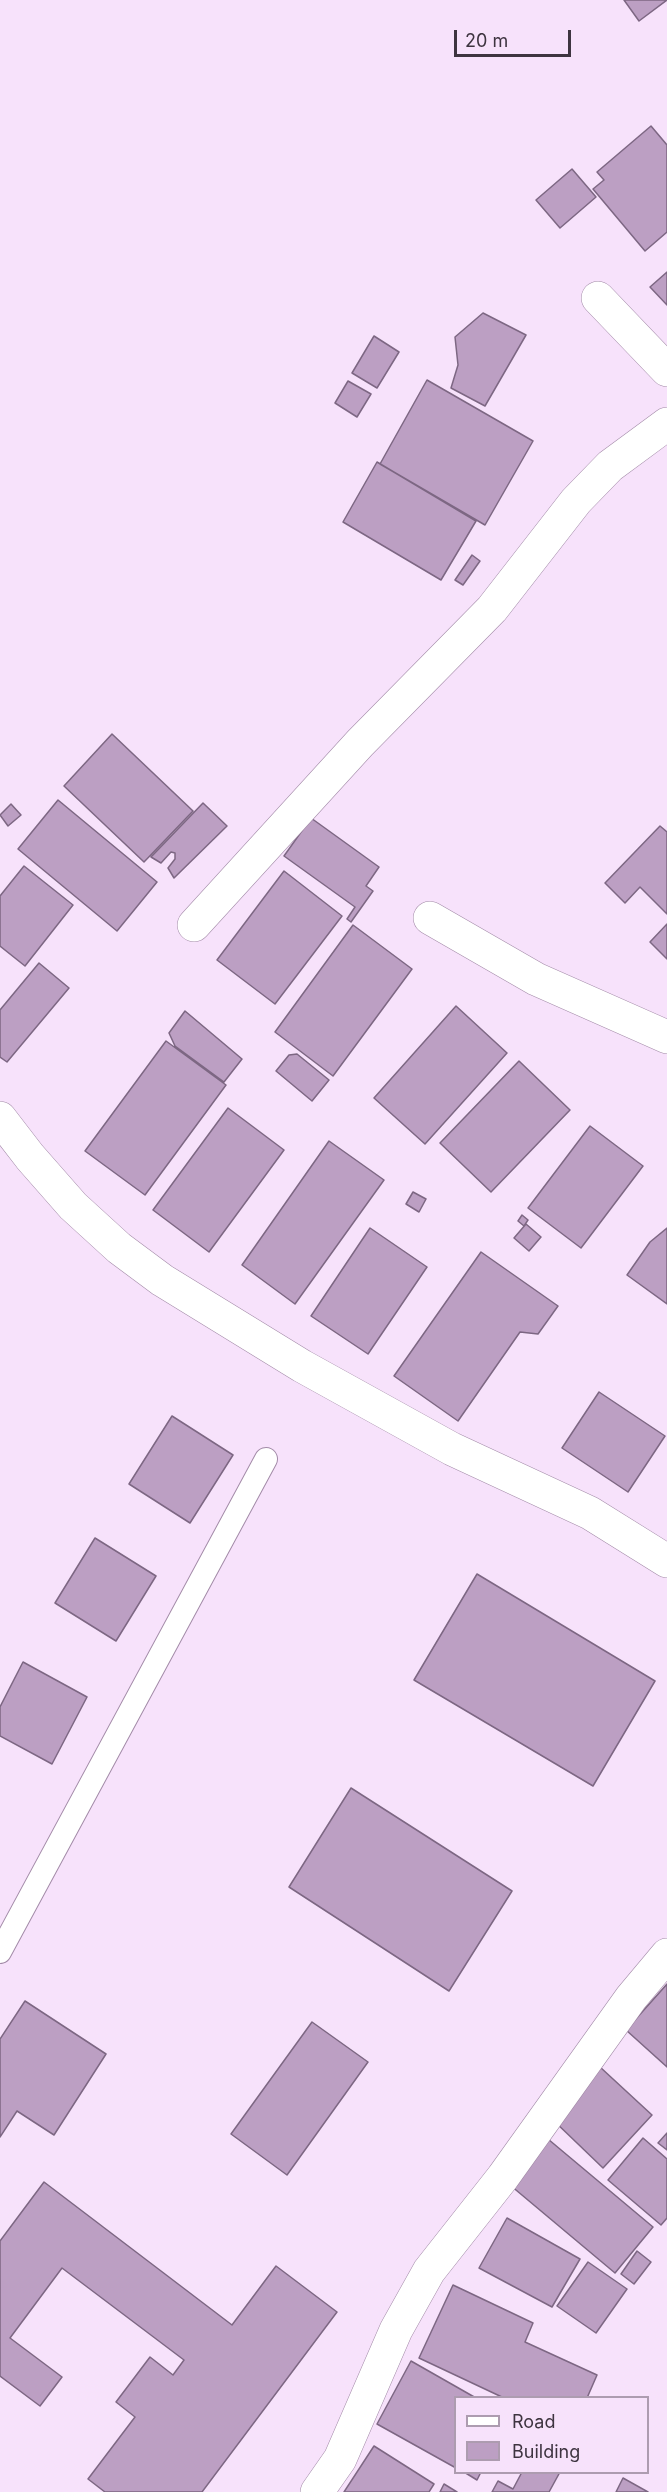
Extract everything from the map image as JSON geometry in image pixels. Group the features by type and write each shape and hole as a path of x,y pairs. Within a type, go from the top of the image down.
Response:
{"street":[{"path":"598,298 667,370"},
{"path":"194,925 360,743 492,609 576,501 610,466 667,424"},
{"path":"430,918 536,979 667,1037"},
{"path":"0,1118 30,1157 73,1206 118,1248 162,1280 322,1377 453,1449 590,1513 664,1554"},
{"path":"317,2492 340,2459 396,2330 429,2271 503,2177 630,1998 667,1955"}],"lane":[{"path":"0,1952 266,1459"}],"building":[{"path":"624,0 667,0 639,21"},
{"path":"651,126 667,145 667,232 645,251 593,189 604,180 597,172"},
{"path":"572,169 596,197 560,228 536,200"},
{"path":"667,272 667,305 650,287"},
{"path":"483,313 526,335 485,406 451,388 458,365 455,337"},
{"path":"374,336 399,352 377,388 352,373"},
{"path":"427,380 533,441 485,525 380,464"},
{"path":"348,381 371,394 357,417 335,403"},
{"path":"377,462 476,521 441,580 343,522"},
{"path":"472,555 480,561 463,585 455,580"},
{"path":"112,734 193,811 144,862 64,786"},
{"path":"58,800 157,882 117,931 18,849"},
{"path":"203,803 227,826 174,878 168,868 175,859 175,853 171,852 161,863 151,857"},
{"path":"11,804 21,815 8,826 0,815"},
{"path":"311,818 379,867 366,886 373,891 351,922 347,919 355,907 284,856"},
{"path":"660,826 667,832 667,914 640,887 625,903 605,883"},
{"path":"24,866 73,905 25,966 0,946 0,896"},
{"path":"284,871 342,916 275,1004 217,960"},
{"path":"667,924 667,959 650,942"},
{"path":"353,925 412,969 333,1076 275,1032"},
{"path":"39,963 69,988 7,1062 0,1057 0,1010"},
{"path":"456,1006 507,1053 425,1144 374,1098"},
{"path":"185,1011 242,1059 224,1082 175,1046 169,1033"},
{"path":"166,1041 226,1085 145,1195 85,1151"},
{"path":"297,1054 329,1080 312,1101 276,1071 289,1055"},
{"path":"519,1061 570,1110 491,1192 440,1143"},
{"path":"228,1108 284,1150 209,1252 153,1210"},
{"path":"590,1126 643,1166 581,1248 528,1208"},
{"path":"329,1141 384,1180 295,1304 242,1265"},
{"path":"413,1192 426,1199 419,1212 406,1204"},
{"path":"522,1215 528,1220 524,1226 518,1221"},
{"path":"526,1224 541,1237 529,1251 514,1238"},
{"path":"370,1228 427,1267 368,1354 311,1316"},
{"path":"667,1228 667,1304 627,1275 650,1242"},
{"path":"481,1252 558,1306 538,1334 520,1332 458,1421 394,1376"},
{"path":"599,1392 665,1436 628,1492 562,1448"},
{"path":"172,1416 233,1455 190,1523 129,1484"},
{"path":"95,1538 156,1576 116,1641 55,1603"},
{"path":"477,1574 655,1681 593,1786 414,1680"},
{"path":"23,1662 87,1697 52,1764 0,1736 0,1707"},
{"path":"351,1788 512,1891 449,1991 289,1887"},
{"path":"667,1984 667,2067 626,2030"},
{"path":"25,2001 106,2054 54,2135 17,2111 0,2137 0,2039"},
{"path":"312,2022 368,2062 287,2175 231,2134"},
{"path":"600,2067 652,2115 603,2168 552,2119"},
{"path":"667,2133 667,2150 658,2143"},
{"path":"542,2134 653,2227 615,2273 504,2180"},
{"path":"643,2138 667,2159 667,2218 661,2225 608,2180"},
{"path":"44,2182 232,2325 276,2266 337,2312 202,2492 105,2492 88,2479 135,2417 116,2402 150,2357 173,2375 184,2360 62,2268 10,2338 62,2377 40,2406 0,2376 0,2241"},
{"path":"507,2218 580,2259 552,2307 479,2268"},
{"path":"637,2251 651,2262 634,2284 621,2274"},
{"path":"588,2262 627,2289 596,2333 557,2306"},
{"path":"453,2285 533,2323 525,2342 597,2375 588,2396 500,2396 419,2358"},
{"path":"411,2361 472,2396 454,2396 454,2467 377,2424"},
{"path":"374,2446 434,2484 429,2492 344,2492"},
{"path":"467,2474 480,2474 477,2480"},
{"path":"521,2474 559,2474 549,2492 492,2492 498,2481 513,2489"},
{"path":"623,2478 648,2492 616,2492"},
{"path":"444,2484 457,2492 440,2492"}]}
